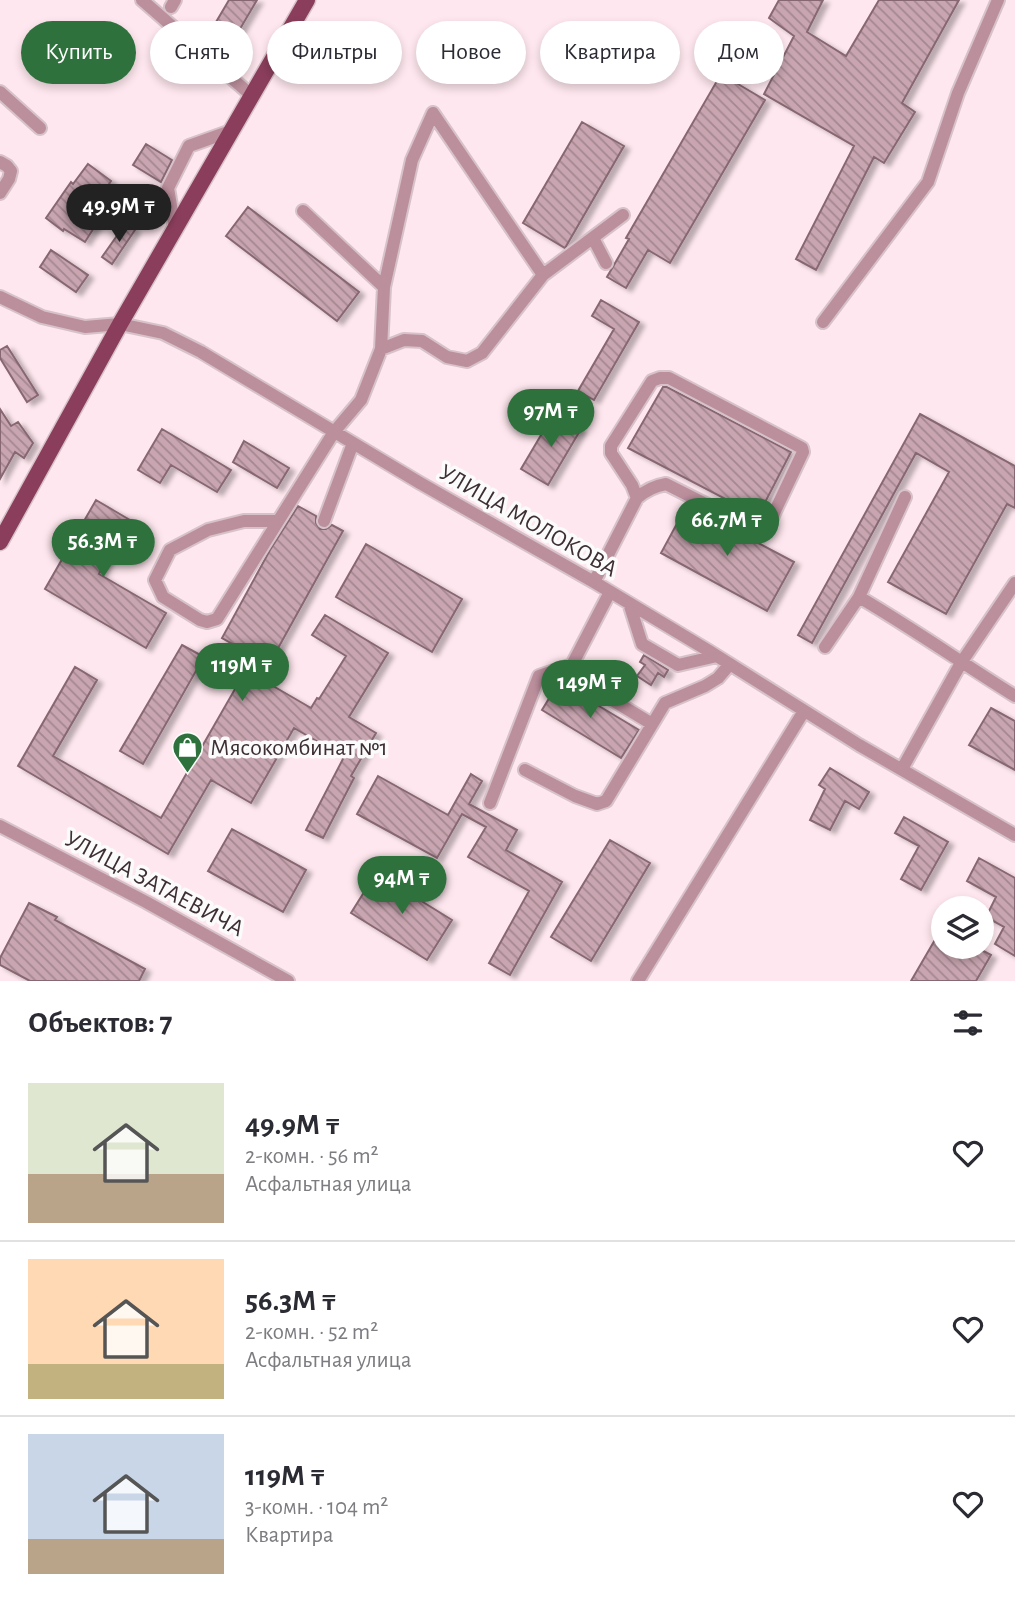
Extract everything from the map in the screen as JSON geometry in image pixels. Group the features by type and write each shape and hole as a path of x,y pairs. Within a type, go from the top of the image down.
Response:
{"main road":[{"path":"0,542 120,324 307,0"}],"street":[{"path":"142,0 251,95"},
{"path":"823,322 928,182 958,93 998,0"},
{"path":"0,92 40,128"},
{"path":"278,521 244,521 208,530 170,550 155,580 163,597 200,620 206,622 217,619 334,432 360,400 381,349 384,287 412,160 433,113 542,275"},
{"path":"175,229 167,188 188,146 230,131"},
{"path":"0,162 11,171 0,193"},
{"path":"303,211 384,287"},
{"path":"381,349 404,340 422,341 447,357 467,361 482,353 542,275 624,215"},
{"path":"593,238 606,263"},
{"name":"УЛИЦА МОЛОКОВА","path":"0,297 42,317 85,327 120,324 163,333 201,352 420,483 594,582 1015,835"},
{"path":"594,582 637,498 652,488 666,484 763,531 768,527 803,448 668,378 660,378 652,381 611,446 611,453 632,485 637,498"},
{"path":"324,521 353,443"},
{"path":"825,647 859,597 905,497"},
{"path":"902,769 961,663 1015,583"},
{"path":"490,803 539,676 572,665 610,592"},
{"path":"859,597 1015,696"},
{"path":"629,603 642,645 678,665 717,656"},
{"path":"525,770 575,796 601,803 610,797 665,703 705,686 718,678 730,664"},
{"path":"572,665 581,681 652,724"},
{"path":"638,981 804,710"},
{"name":"УЛИЦА ЗАТАЕВИЧА","path":"0,826 146,902 288,981"}],"building":[{"path":"229,0 257,0 245,21 217,21"},
{"path":"779,0 823,0 807,32 846,56 879,0 959,0 902,103 915,112 884,163 874,157 816,270 796,259 854,146 764,94 769,84 784,84 784,55 794,36 784,29 784,21 773,21 769,18"},
{"path":"715,84 738,84 765,100 670,263 648,250 626,288 607,277 629,239 626,238"},
{"path":"582,122 624,146 565,248 523,223"},
{"path":"146,144 172,160 161,182 133,165"},
{"path":"88,164 111,181 104,192 95,186 77,211 97,223 85,242 64,229 63,231 46,218 71,182 73,184"},
{"path":"248,207 359,292 337,321 226,236"},
{"path":"126,223 135,230 112,264 102,257"},
{"path":"51,250 88,275 76,292 40,267"},
{"path":"601,300 639,322 594,400 578,391 614,329 592,316"},
{"path":"7,346 38,395 27,402 0,358 0,350"},
{"path":"663,387 791,452 758,516 628,448"},
{"path":"0,409 11,426 18,422 33,443 24,458 15,452 0,479"},
{"path":"554,413 581,429 548,485 521,469"},
{"path":"920,414 1015,466 1015,508 1007,504 946,614 888,582 949,472 916,453 812,643 798,635"},
{"path":"162,429 231,470 217,492 171,465 160,483 138,470"},
{"path":"244,441 289,468 277,488 233,462"},
{"path":"96,500 130,520 99,574 166,613 146,648 45,589"},
{"path":"687,505 794,562 767,611 661,553"},
{"path":"298,506 316,516 320,529 332,525 343,531 261,679 311,708 346,656 312,635 325,615 388,653 349,717 376,733 351,776 354,778 323,838 306,830 344,757 294,728 251,803 211,780 168,854 18,766 75,667 97,680 53,756 161,818 254,656 222,638 270,550"},
{"path":"366,544 462,599 432,652 336,597"},
{"path":"182,645 204,657 143,764 120,751"},
{"path":"644,655 668,670 664,677 658,673 651,685 637,676 645,665 640,662"},
{"path":"559,682 639,730 621,758 542,710"},
{"path":"991,708 1015,721 1015,770 969,745"},
{"path":"830,768 869,792 859,809 845,801 830,830 810,820 825,789 819,785"},
{"path":"471,774 482,781 469,804 517,830 506,850 562,882 510,975 489,963 529,891 468,857 486,827 462,814 437,858 357,814 378,776 448,815"},
{"path":"904,817 948,842 921,890 901,879 919,846 895,833"},
{"path":"232,829 306,870 283,912 208,871"},
{"path":"610,840 650,863 591,961 551,937"},
{"path":"979,858 1015,878 1015,956 995,944 1004,927 994,921 996,897 967,881"},
{"path":"376,873 452,920 427,960 351,913"},
{"path":"29,903 145,969 139,981 30,981 0,965 0,958"},
{"path":"931,947 931,959 989,959 976,981 911,981"}],"place":[{"name":"Мясокомбинат №1","path":"187,775"}]}
